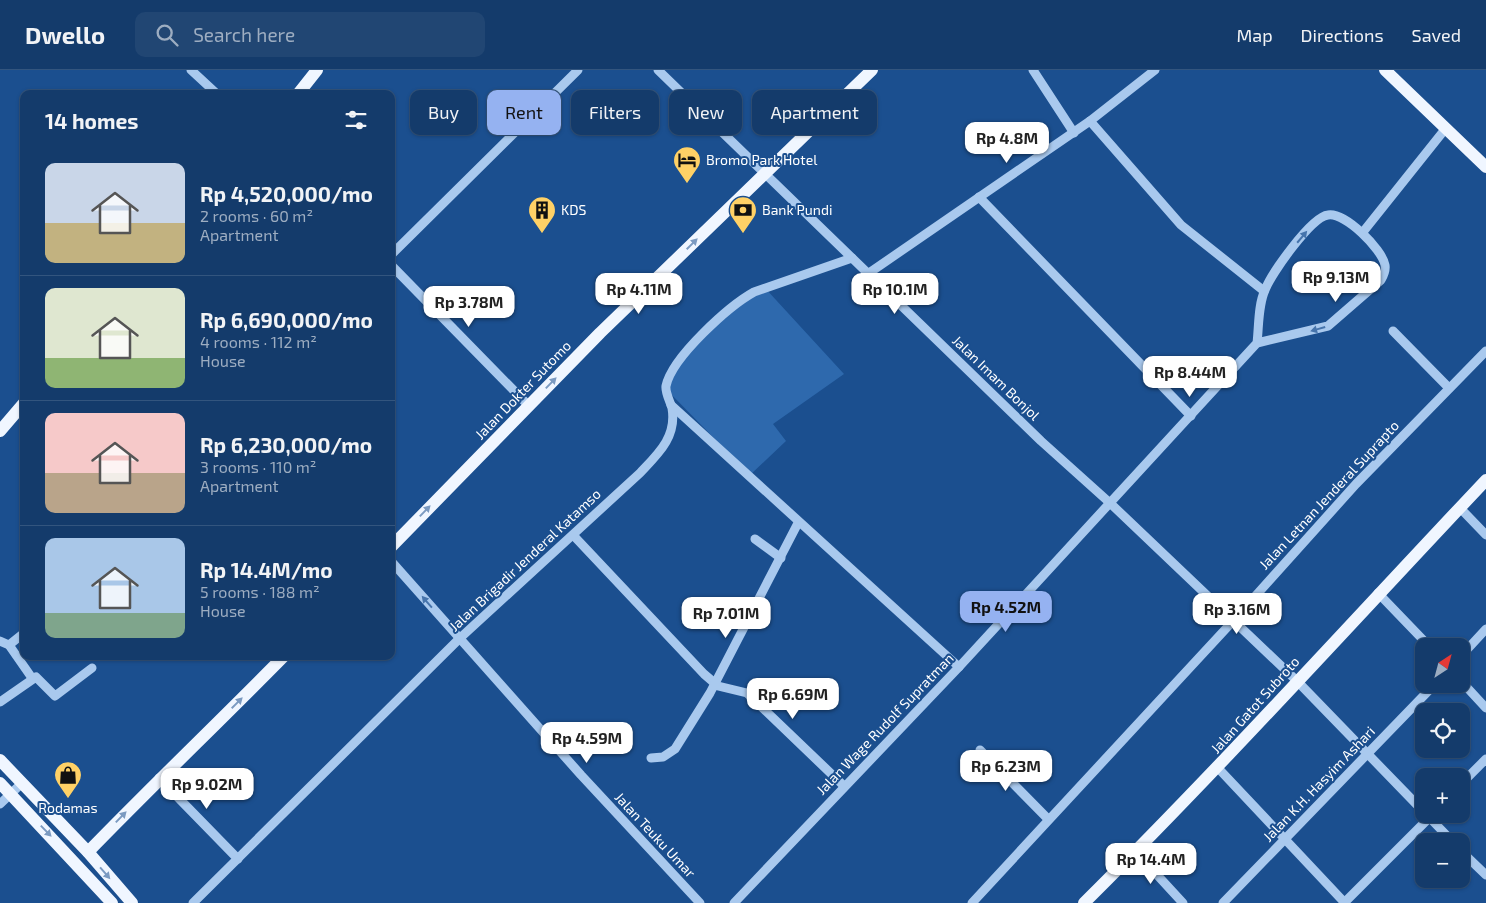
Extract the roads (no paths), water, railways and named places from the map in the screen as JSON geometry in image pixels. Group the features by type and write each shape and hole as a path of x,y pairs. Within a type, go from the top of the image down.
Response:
{"main road":[{"path":"301,90 317,70"},
{"name":"Jalan Dokter Sutomo","path":"395,542 600,333 872,70"},
{"path":"1385,70 1485,165"},
{"path":"0,431 20,408"},
{"name":"Jalan Gatot Subroto","path":"1084,903 1218,768 1378,593 1486,480"},
{"path":"88,852 159,778 199,742 280,660"},
{"path":"0,760 88,852 132,903"},
{"path":"0,783 112,903"}],"street":[{"path":"191,70 213,90"},
{"path":"395,252 578,70"},
{"name":"Jalan Imam Bonjol","path":"658,70 1041,441 1110,503 1297,681 1415,801"},
{"path":"1033,70 1074,133"},
{"path":"869,273 1074,133 1155,70"},
{"path":"1090,121 1181,225 1264,291"},
{"path":"1363,232 1446,128"},
{"path":"979,197 1163,390 1191,416"},
{"path":"1334,214 1363,232 1385,264 1385,272 1381,280 1328,326 1257,343 1264,291 1285,258 1312,226 1324,216 1334,214"},
{"name":"Jalan Brigadir Jenderal Katamso","path":"193,903 459,639 640,474 663,448 670,434 673,416 666,387 677,364 698,338 743,298 765,287 795,279 852,258"},
{"path":"395,269 529,406"},
{"path":"1393,331 1449,388"},
{"name":"Jalan Wage Rudolf Supratman","path":"734,903 959,667 1257,343"},
{"name":"Jalan Letnan Jenderal Suprapto","path":"972,903 1048,818 1233,621 1349,491 1486,351"},
{"path":"671,405 959,667"},
{"path":"673,416 682,416"},
{"path":"1460,508 1486,535"},
{"path":"651,758 663,756 675,748 720,686 781,558 802,526"},
{"path":"573,535 670,642 720,686 747,693 844,786"},
{"path":"755,539 781,558"},
{"name":"Jalan Teuku Umar","path":"395,566 459,639 700,903"},
{"path":"1378,593 1421,638"},
{"path":"1470,646 1486,629"},
{"path":"9,645 20,636"},
{"path":"0,641 9,645 32,678"},
{"path":"0,702 32,678 38,678 55,696 92,668"},
{"path":"1470,691 1486,708"},
{"name":"Jalan K.H. Hasyim Ashari","path":"1223,903 1426,693"},
{"path":"980,750 1048,818"},
{"path":"1470,775 1486,759"},
{"path":"1218,768 1345,903 1420,823"},
{"path":"159,778 238,859"},
{"path":"0,804 21,784"},
{"name":"Jalan Imam Bonjol","path":"1436,823 1445,833"},
{"path":"1136,852 1183,903"},
{"path":"1470,860 1486,875"}],"place":[{"name":"Bromo Park Hotel","path":"687,184"},
{"name":"KDS","path":"542,234"},
{"name":"Bank Pundi","path":"743,234"},
{"name":"Rodamas","path":"68,799"}]}
